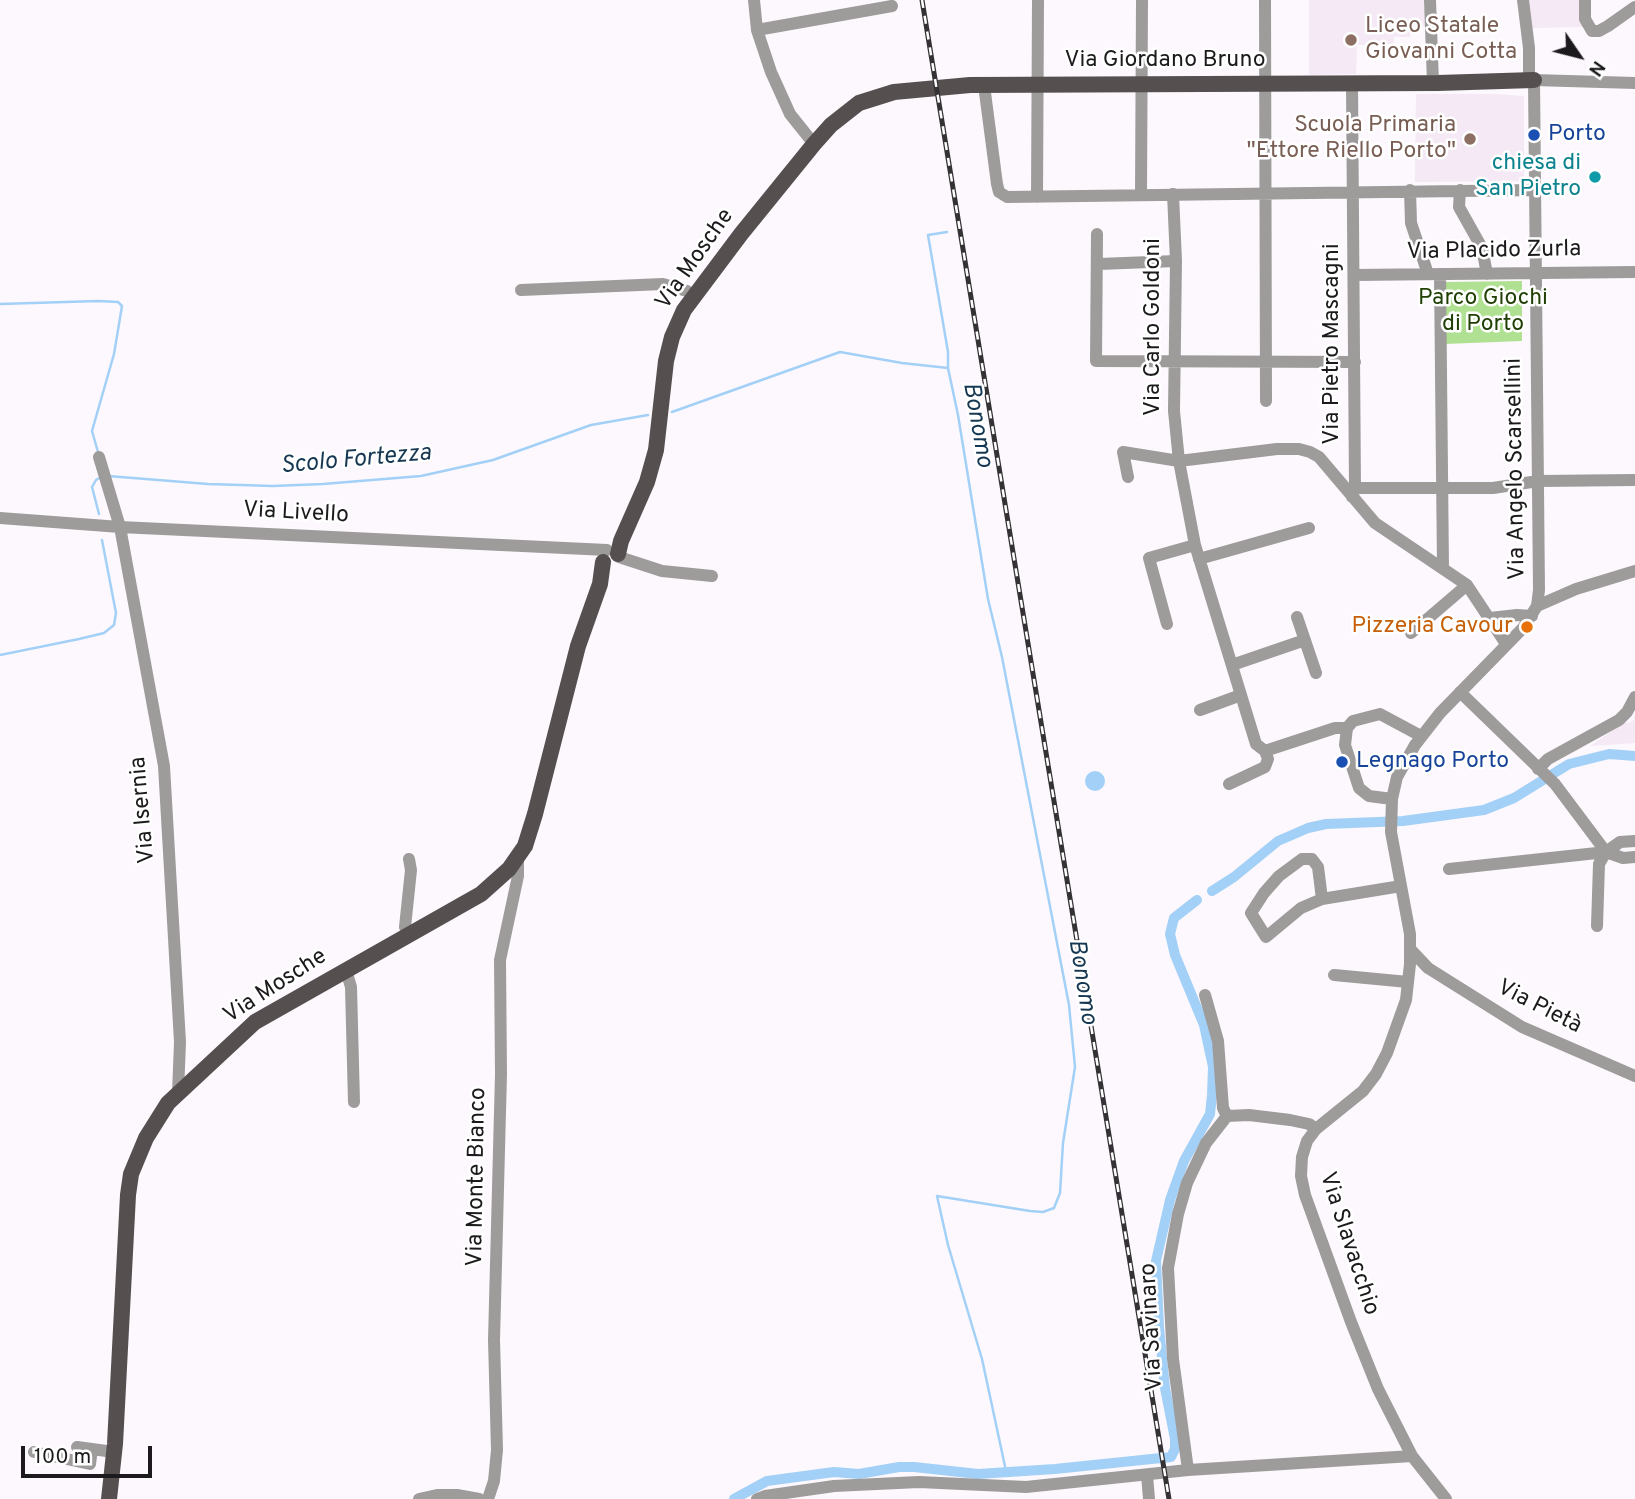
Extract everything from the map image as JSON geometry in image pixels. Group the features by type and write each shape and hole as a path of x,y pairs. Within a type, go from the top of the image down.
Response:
{"main road":[{"name":"Via Giordano Bruno","path":"814,144 842,115 859,103 877,96 944,86 1532,80"},
{"name":"Via Mosche","path":"109,1499 128,1195 131,1174 153,1126 178,1093 255,1022 481,894 498,880 525,846 578,646 600,584 647,482 656,450 666,361 677,324 696,292 814,144"}],"street":[{"path":"754,0 757,30 771,72 790,114 814,144"},
{"path":"1037,197 1038,0"},
{"path":"1141,194 1142,0"},
{"path":"1265,0 1266,401"},
{"path":"1430,0 1433,83"},
{"name":"Via Angelo Scarsellini","path":"1523,0 1532,80 1537,190 1539,590 1534,611"},
{"path":"1584,0 1585,19 1591,31 1599,31 1635,7"},
{"path":"757,30 892,6"},
{"path":"1532,80 1635,83"},
{"name":"Via Pietro Mascagni","path":"1352,83 1354,492"},
{"path":"985,85 998,188 1007,197 1537,190"},
{"path":"1410,190 1413,230 1434,274 1443,568"},
{"path":"1460,190 1459,208 1482,248 1487,274"},
{"name":"Via Carlo Goldoni","path":"1173,194 1176,261 1174,411 1179,461 1199,559 1256,744 1265,751"},
{"path":"1097,234 1099,264 1096,361 1355,362"},
{"path":"1099,264 1176,261"},
{"name":"Via Placido Zurla","path":"1354,275 1635,272"},
{"path":"522,290 663,285 687,291"},
{"path":"1128,477 1123,452 1179,461 1278,449 1299,449 1319,457 1354,492 1375,523 1467,585 1506,644"},
{"name":"Via Isernia","path":"99,457 120,527 164,766 180,1042 178,1093"},
{"path":"1354,492 1441,487 1493,488 1538,481 1635,480"},
{"name":"Via Livello","path":"0,519 612,556 662,571 712,576"},
{"path":"1199,559 1309,528"},
{"path":"1167,624 1149,558 1195,545"},
{"path":"1490,618 1534,611 1576,589 1635,570"},
{"path":"1411,633 1467,585"},
{"name":"Via Slavacchio","path":"1446,1499 1412,1456 1374,1378 1306,1195 1301,1177 1302,1157 1307,1141 1315,1129 1363,1091 1376,1074 1406,1000 1410,949 1390,812 1401,767 1421,736 1534,611"},
{"path":"1297,617 1316,673"},
{"path":"1232,665 1304,640"},
{"path":"1460,692 1555,784 1606,852"},
{"path":"1200,710 1241,695"},
{"path":"1540,771 1548,759 1619,720 1635,698"},
{"path":"1392,799 1369,796 1359,788 1345,745 1347,728 1353,721 1380,714 1421,736"},
{"path":"1228,784 1265,767 1268,759 1265,751 1335,728 1347,728"},
{"path":"1597,926 1599,864 1606,852 1620,842 1635,841"},
{"path":"1449,869 1606,852 1622,858 1635,857"},
{"name":"Via Monte Bianco","path":"488,1499 494,1481 497,1450 494,1340 501,1073 500,960 518,876 518,856"},
{"path":"408,934 405,927 411,870 409,859"},
{"path":"1322,899 1318,867 1312,859 1302,859 1271,884 1251,913 1266,937 1301,908 1322,899 1401,886"},
{"name":"Via Pietà","path":"1410,949 1428,968 1522,1027 1635,1076"},
{"path":"1335,975 1409,980 1428,968"},
{"path":"346,970 351,987 354,1102"},
{"path":"1205,995 1218,1041 1223,1108 1227,1116 1249,1115 1290,1120 1309,1124 1315,1129"},
{"name":"Via Savinaro","path":"1188,1470 1173,1359 1169,1257 1187,1182 1206,1143 1227,1116"},
{"path":"77,1447 114,1452"},
{"path":"34,1452 90,1464 92,1449"},
{"path":"757,1499 834,1486 919,1482 1026,1488 1188,1470 1412,1456"},
{"path":"1147,1475 1149,1499"},
{"path":"419,1499 437,1495 479,1499"}],"shaded area":[{"name":"Liceo Statale Giovanni Cotta","path":"1309,0 1424,0 1426,26 1410,26 1410,37 1394,37 1394,44 1357,45 1356,74 1309,75"},
{"path":"1526,0 1582,0 1583,27 1530,28"},
{"name":"Scuola Primaria \"Ettore Riello Porto\"","path":"1416,94 1524,96 1524,181 1415,182"},
{"path":"1635,711 1635,743 1590,746 1625,722 1634,720"}],"green space":[{"name":"Parco Giochi di Porto","path":"1522,281 1522,341 1445,344 1444,282"}],"water":[{"path":"1095,771 1102,774 1105,781 1102,788 1095,791 1088,788 1085,781 1088,774"}],"waterway":[{"name":"Scolo Fortezza","path":"672,412 840,352 948,368 948,352 928,235 947,232"},
{"path":"0,304 98,301 118,302 122,306 114,354 92,431 98,452"},
{"name":"Bonomo","path":"948,368 988,599 1002,657 1069,1005 1075,1067 1063,1143 1060,1193 1054,1208 1043,1212 1030,1211 937,1196 948,1245 982,1359 1006,1471"},
{"name":"Scolo Fortezza","path":"108,476 273,486 421,476 493,460 591,425 648,415"},
{"name":"Scolo Fortezza","path":"99,514 92,487 101,477"},
{"name":"Scolo Fortezza","path":"0,655 104,633 114,625 116,613 102,540"},
{"path":"1212,891 1234,877 1278,841 1308,828 1326,824 1403,821 1484,810 1514,798 1569,764 1609,754 1635,756"},
{"path":"734,1499 767,1481 834,1472 859,1474 914,1467 978,1474 1171,1457 1175,1449 1175,1439 1165,1388 1156,1261 1170,1200 1184,1161 1210,1114 1213,1067 1204,1025 1175,955 1170,934 1174,918 1197,900"}],"railway":[{"path":"922,0 1169,1499"}],"place":[{"name":"Liceo Statale Giovanni Cotta","path":"1351,40"},
{"name":"Porto","path":"1534,135"},
{"name":"Scuola Primaria \"Ettore Riello Porto\"","path":"1470,139"},
{"name":"chiesa di San Pietro","path":"1595,177"},
{"name":"Pizzeria Cavour","path":"1527,627"},
{"name":"Legnago Porto","path":"1342,762"}]}
